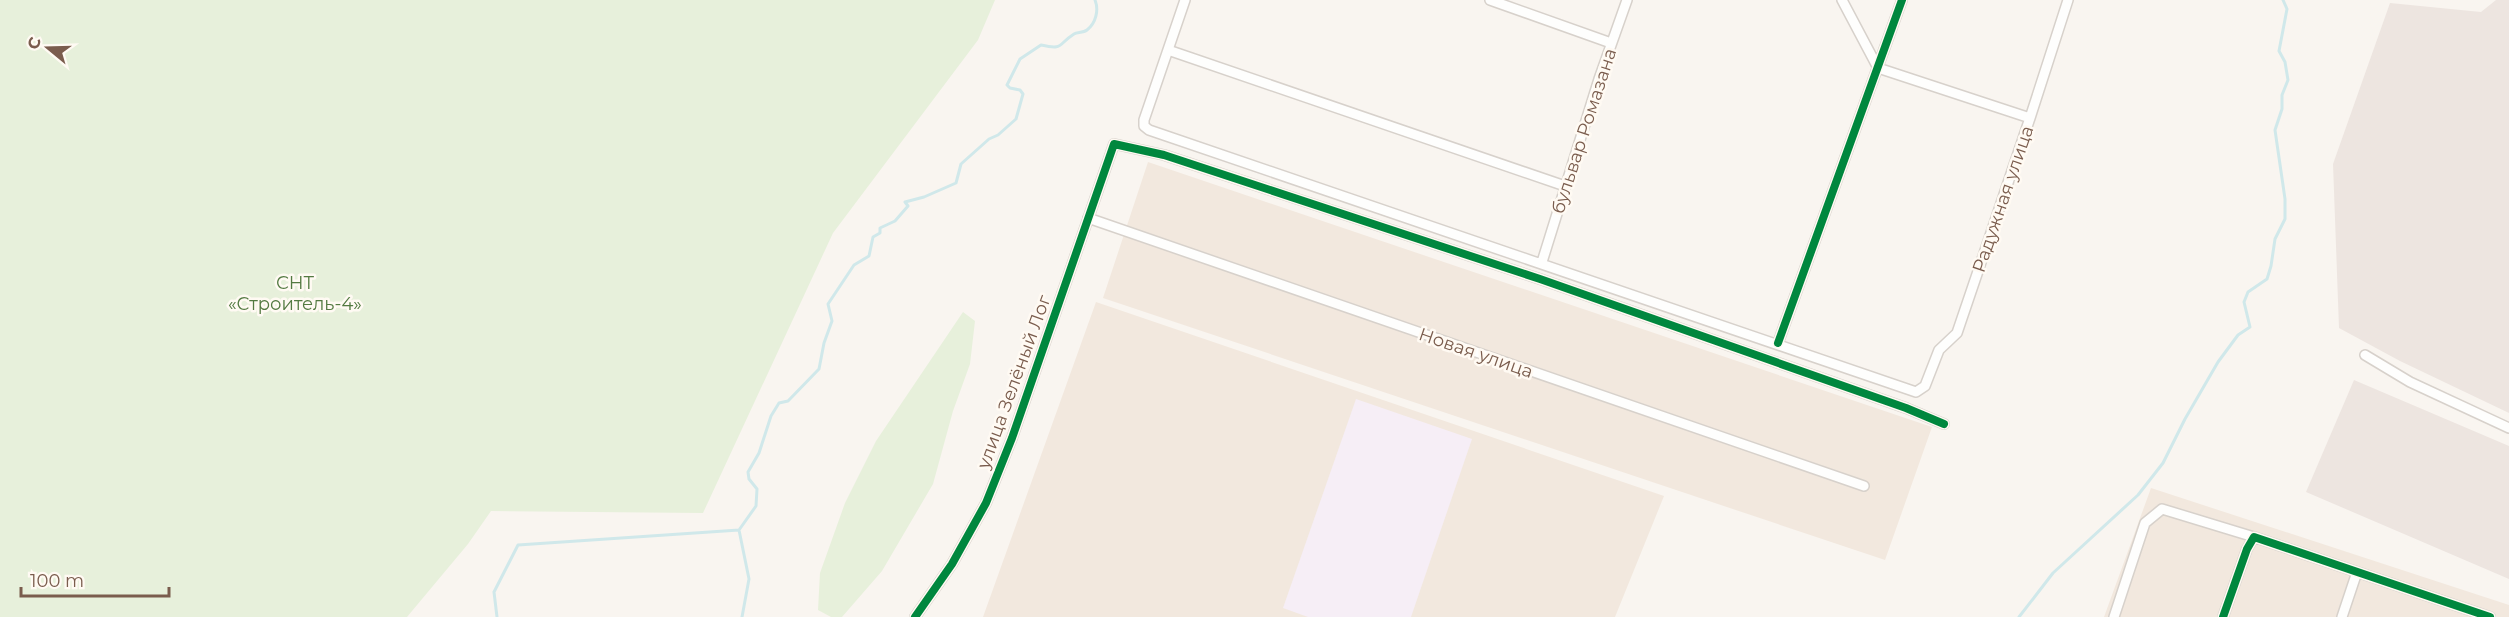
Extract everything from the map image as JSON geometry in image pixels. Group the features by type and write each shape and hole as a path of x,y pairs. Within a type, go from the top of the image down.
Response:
{"street":[{"path":"1185,0 1144,120 1146,128 1778,343 1902,0"},
{"path":"1490,0 1611,43"},
{"name":"бульвар Ромазана","path":"1542,262 1611,43 1627,0"},
{"path":"1842,0 1878,68 2030,118"},
{"name":"Радужная улица","path":"1778,343 1910,390 1922,390 1928,381 1939,350 1957,333 2068,0"},
{"path":"1168,50 1565,186"},
{"name":"улица Зелёный Лог","path":"915,617 952,564 986,502 1012,438 1114,144 1164,155 1540,279 1906,408 1944,424"},
{"name":"Новая улица","path":"1088,218 1864,486"},
{"path":"2365,355 2410,382 2509,428"},
{"path":"2114,617 2145,523 2162,509 2254,537 2490,617"},
{"path":"2223,617 2247,549 2254,537"},
{"path":"2342,617 2357,572"},
{"path":"2458,617 2462,607"}],"shaded area":[{"path":"2496,0 2509,0 2509,413 2400,361 2339,328 2333,164 2390,3 2481,12"},
{"path":"1148,162 1932,427 1885,560 1103,298"},
{"path":"1096,302 1664,496 1615,617 983,617"},
{"path":"2354,380 2509,446 2509,579 2306,492"},
{"path":"1356,399 1472,439 1411,617 1308,617 1283,608"},
{"path":"2151,488 2509,605 2509,617 2104,617"}],"green space":[{"name":"СНТ «Строитель-4»","path":"0,0 995,0 978,40 833,233 703,513 491,511 468,544 407,617 0,617"},
{"path":"963,312 975,321 970,364 953,411 933,484 882,571 842,617 831,617 818,610 820,573 845,503 876,441"}],"waterway":[{"path":"742,617 749,579 739,530 756,506 757,489 749,479 748,472 759,453 771,416 779,403 788,401 819,369 824,343 832,321 828,304 854,265 869,256 873,237 880,233 880,228 895,221 908,206 905,202 924,197 956,183 961,164 1016,119 1023,94 1020,90 1007,85 1020,59 1041,45 1057,47 1074,34 1087,30 1093,24 1096,16 1095,0"},
{"path":"2019,617 2053,573 2138,495 2163,463 2218,362 2238,335 2250,327 2244,302 2248,292 2267,279 2275,239 2285,219 2285,199 2275,130 2282,109 2282,95 2288,80 2285,62 2279,51 2287,9 2283,0"},
{"path":"497,617 494,592 518,545 739,530"}],"cycle path":[{"path":"1778,343 1902,0"},
{"path":"915,617 952,564 986,503 1012,438 1114,144 1164,155 1540,279 1906,408 1944,424"},
{"path":"2223,617 2247,549 2254,537 2490,617"}]}
